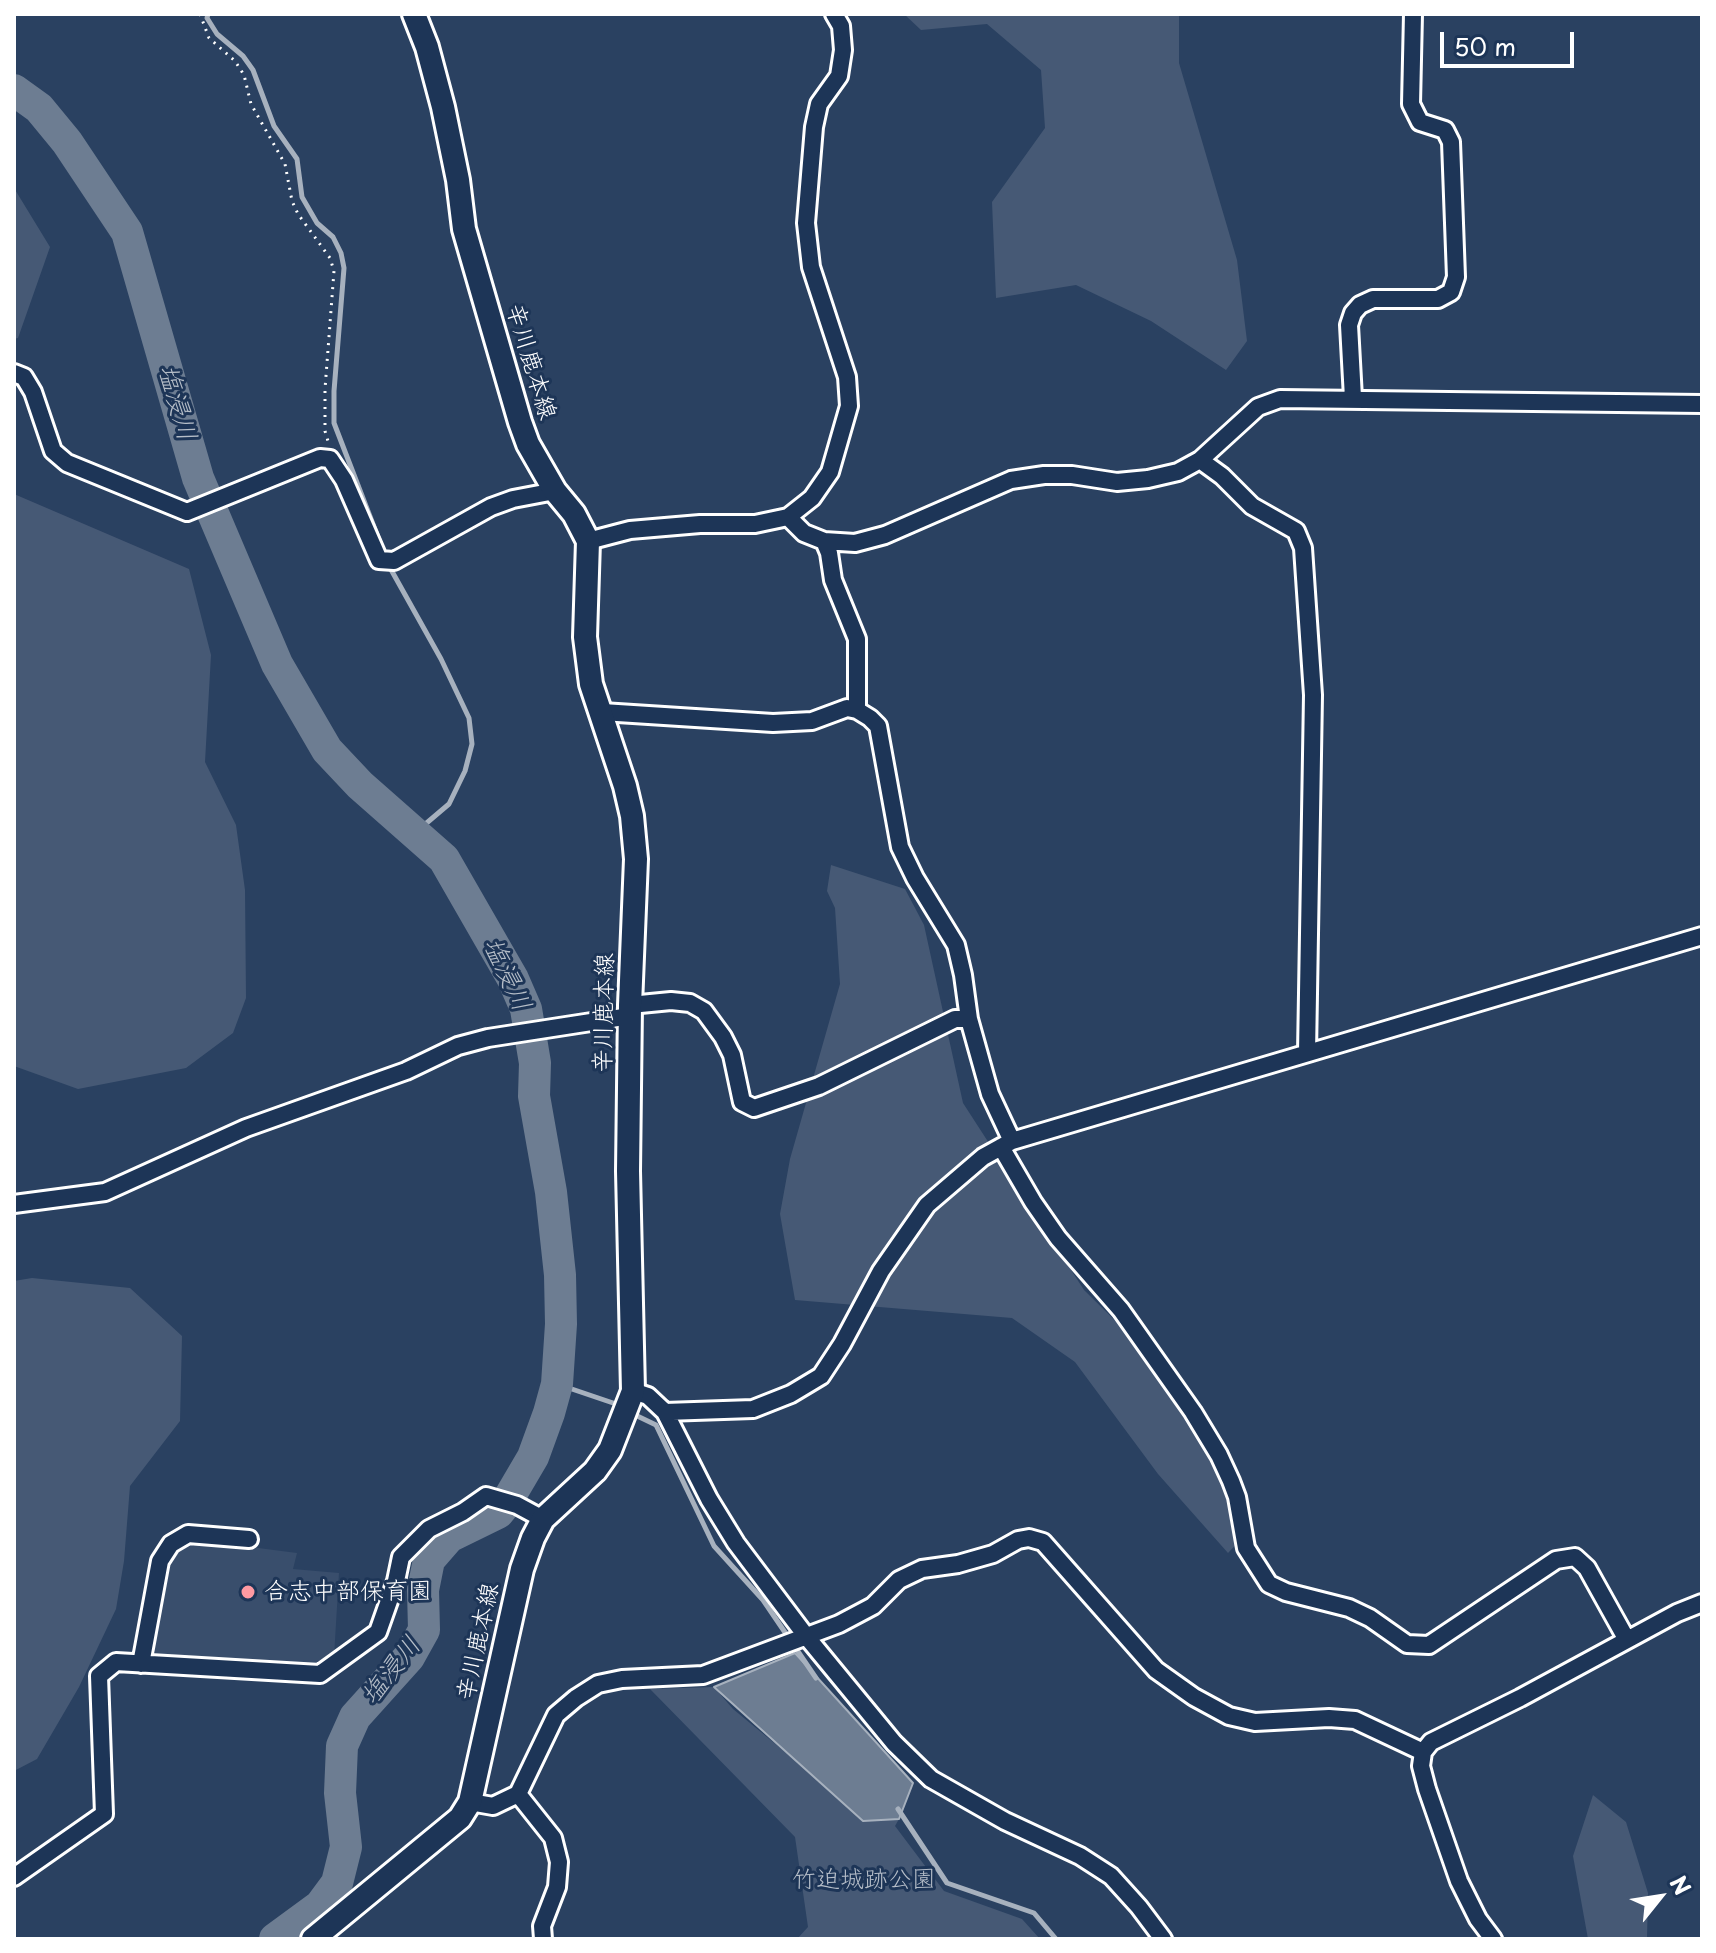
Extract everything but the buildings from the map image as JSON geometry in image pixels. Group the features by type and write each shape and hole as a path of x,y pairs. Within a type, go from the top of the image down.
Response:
{"main road":[{"name":"辛川鹿本線","path":"313,1939 460,1818 470,1802 522,1569 543,1519 595,1471 610,1450 632,1395 628,1171 636,859 625,786 591,684 585,637 588,541 528,444 520,422 464,229 443,107 427,47 414,14"}],"street":[{"path":"588,541 630,530 700,524 755,524 788,517 812,498 830,472 849,406 847,377 811,267 806,223 814,127 819,104 839,76 843,50 841,26 834,14"},
{"path":"1353,398 1349,325 1353,313 1360,305 1373,299 1438,299 1451,292 1456,277 1451,142 1445,130 1420,122 1411,104 1413,14"},
{"path":"14,373 24,377 33,392 53,451 67,463 187,512 320,458 330,459 344,480 379,560 394,561 491,507 513,499 555,491"},
{"path":"788,517 804,533 824,541 855,543 885,535 1011,480 1072,475 1117,482 1178,472 1200,460 1258,407 1280,399 1702,404"},
{"path":"1200,460 1222,476 1252,506 1296,531 1303,548 1313,695 1307,1053"},
{"path":"824,541 833,580 857,639 857,710"},
{"path":"602,712 773,723 812,721 847,708 857,710 878,726 900,847 956,945 969,1019 990,1094 1007,1144 1033,1202 1058,1238 1121,1310 1193,1412 1231,1481 1246,1548 1269,1584 1286,1592 1349,1608 1370,1618 1407,1644 1429,1645 1556,1560 1575,1557 1587,1568 1627,1640"},
{"path":"665,1412 753,1409 791,1394 821,1376 881,1271 927,1205 961,1174 1007,1144 1702,936"},
{"path":"14,1204 105,1192 284,1113 406,1071 458,1046 671,1001 690,1003 704,1011 732,1055 742,1102 754,1108 819,1086 955,1019 969,1019"},
{"path":"632,1395 648,1396 665,1412 709,1499 736,1543 806,1636 894,1743 931,1779 1005,1821 1080,1856 1111,1876 1163,1939"},
{"path":"14,1877 104,1814 99,1676 116,1662 320,1674 378,1632 401,1557 429,1529 486,1496 517,1505 543,1519"},
{"path":"141,1664 160,1561 171,1544 188,1534 249,1539"},
{"path":"470,1802 493,1806 518,1794 556,1715 598,1684 622,1679 703,1675 839,1624 873,1606 899,1580 922,1569 958,1564 993,1554 1018,1540 1029,1538 1043,1542 1156,1670 1194,1697 1229,1716 1255,1722 1329,1718 1355,1720 1423,1752"},
{"path":"1493,1939 1478,1919 1455,1870 1427,1789 1421,1766 1423,1752 1431,1742 1677,1613 1702,1603"},
{"path":"518,1794 553,1838 559,1862 557,1887 542,1926 543,1939"}],"path":[{"path":"200,14 209,38 235,61 244,75 251,104 285,164 292,201 330,258 334,271 325,421 330,459"}],"shaded area":[{"name":"合志中部保育園","path":"204,1541 297,1553 293,1569 339,1573 334,1657 315,1668 158,1658 151,1644 166,1568 182,1545"},
{"path":"795,1653 913,1783 899,1819 863,1821 714,1687"}],"green space":[{"path":"904,14 1179,14 1179,63 1237,260 1247,341 1226,370 1151,321 1076,285 996,298 992,202 1045,128 1041,70 987,24 921,30"},
{"path":"14,188 50,247 18,338 14,339"},
{"path":"14,494 189,569 211,655 205,762 236,825 245,890 246,998 233,1033 186,1068 78,1089 14,1066"},
{"path":"831,865 905,889 924,925 963,1103 1084,1290 1144,1349 1192,1417 1246,1534 1228,1553 1158,1474 1075,1362 1012,1318 795,1300 780,1214 790,1159 840,984 835,908 827,891"},
{"path":"32,1278 130,1288 182,1336 180,1421 130,1486 124,1561 116,1609 79,1687 37,1759 14,1771 14,1281"},
{"name":"竹迫城跡公園","path":"714,1687 733,1709 863,1821 899,1819 895,1826 944,1891 1022,1919 1040,1939 797,1939 808,1927 795,1837 650,1689"},
{"path":"1593,1795 1626,1822 1648,1893 1647,1939 1588,1939 1573,1856"}],"waterway":[{"path":"208,14 207,18 217,34 243,56 253,70 274,126 297,159 302,197 317,223 333,237 341,253 344,268 334,423 381,545"},
{"name":"塩浸川","path":"14,90 39,108 67,142 127,232 198,478 277,664 327,750 360,785 444,859 513,979 526,1009 535,1063 534,1096 551,1192 560,1275 557,1384 549,1413 533,1457 498,1513 449,1537 429,1560 423,1590 424,1630 409,1657 355,1717 342,1746 340,1793 346,1847 337,1883 320,1906 275,1939"},
{"path":"389,566 441,659 469,718 472,744 465,771 449,804 416,832"},
{"path":"557,1384 619,1405"},
{"path":"631,1413 656,1425 714,1546 763,1600 816,1678"},
{"path":"898,1809 947,1883 1034,1913 1056,1939"}],"place":[{"name":"合志中部保育園","path":"248,1592"}]}
